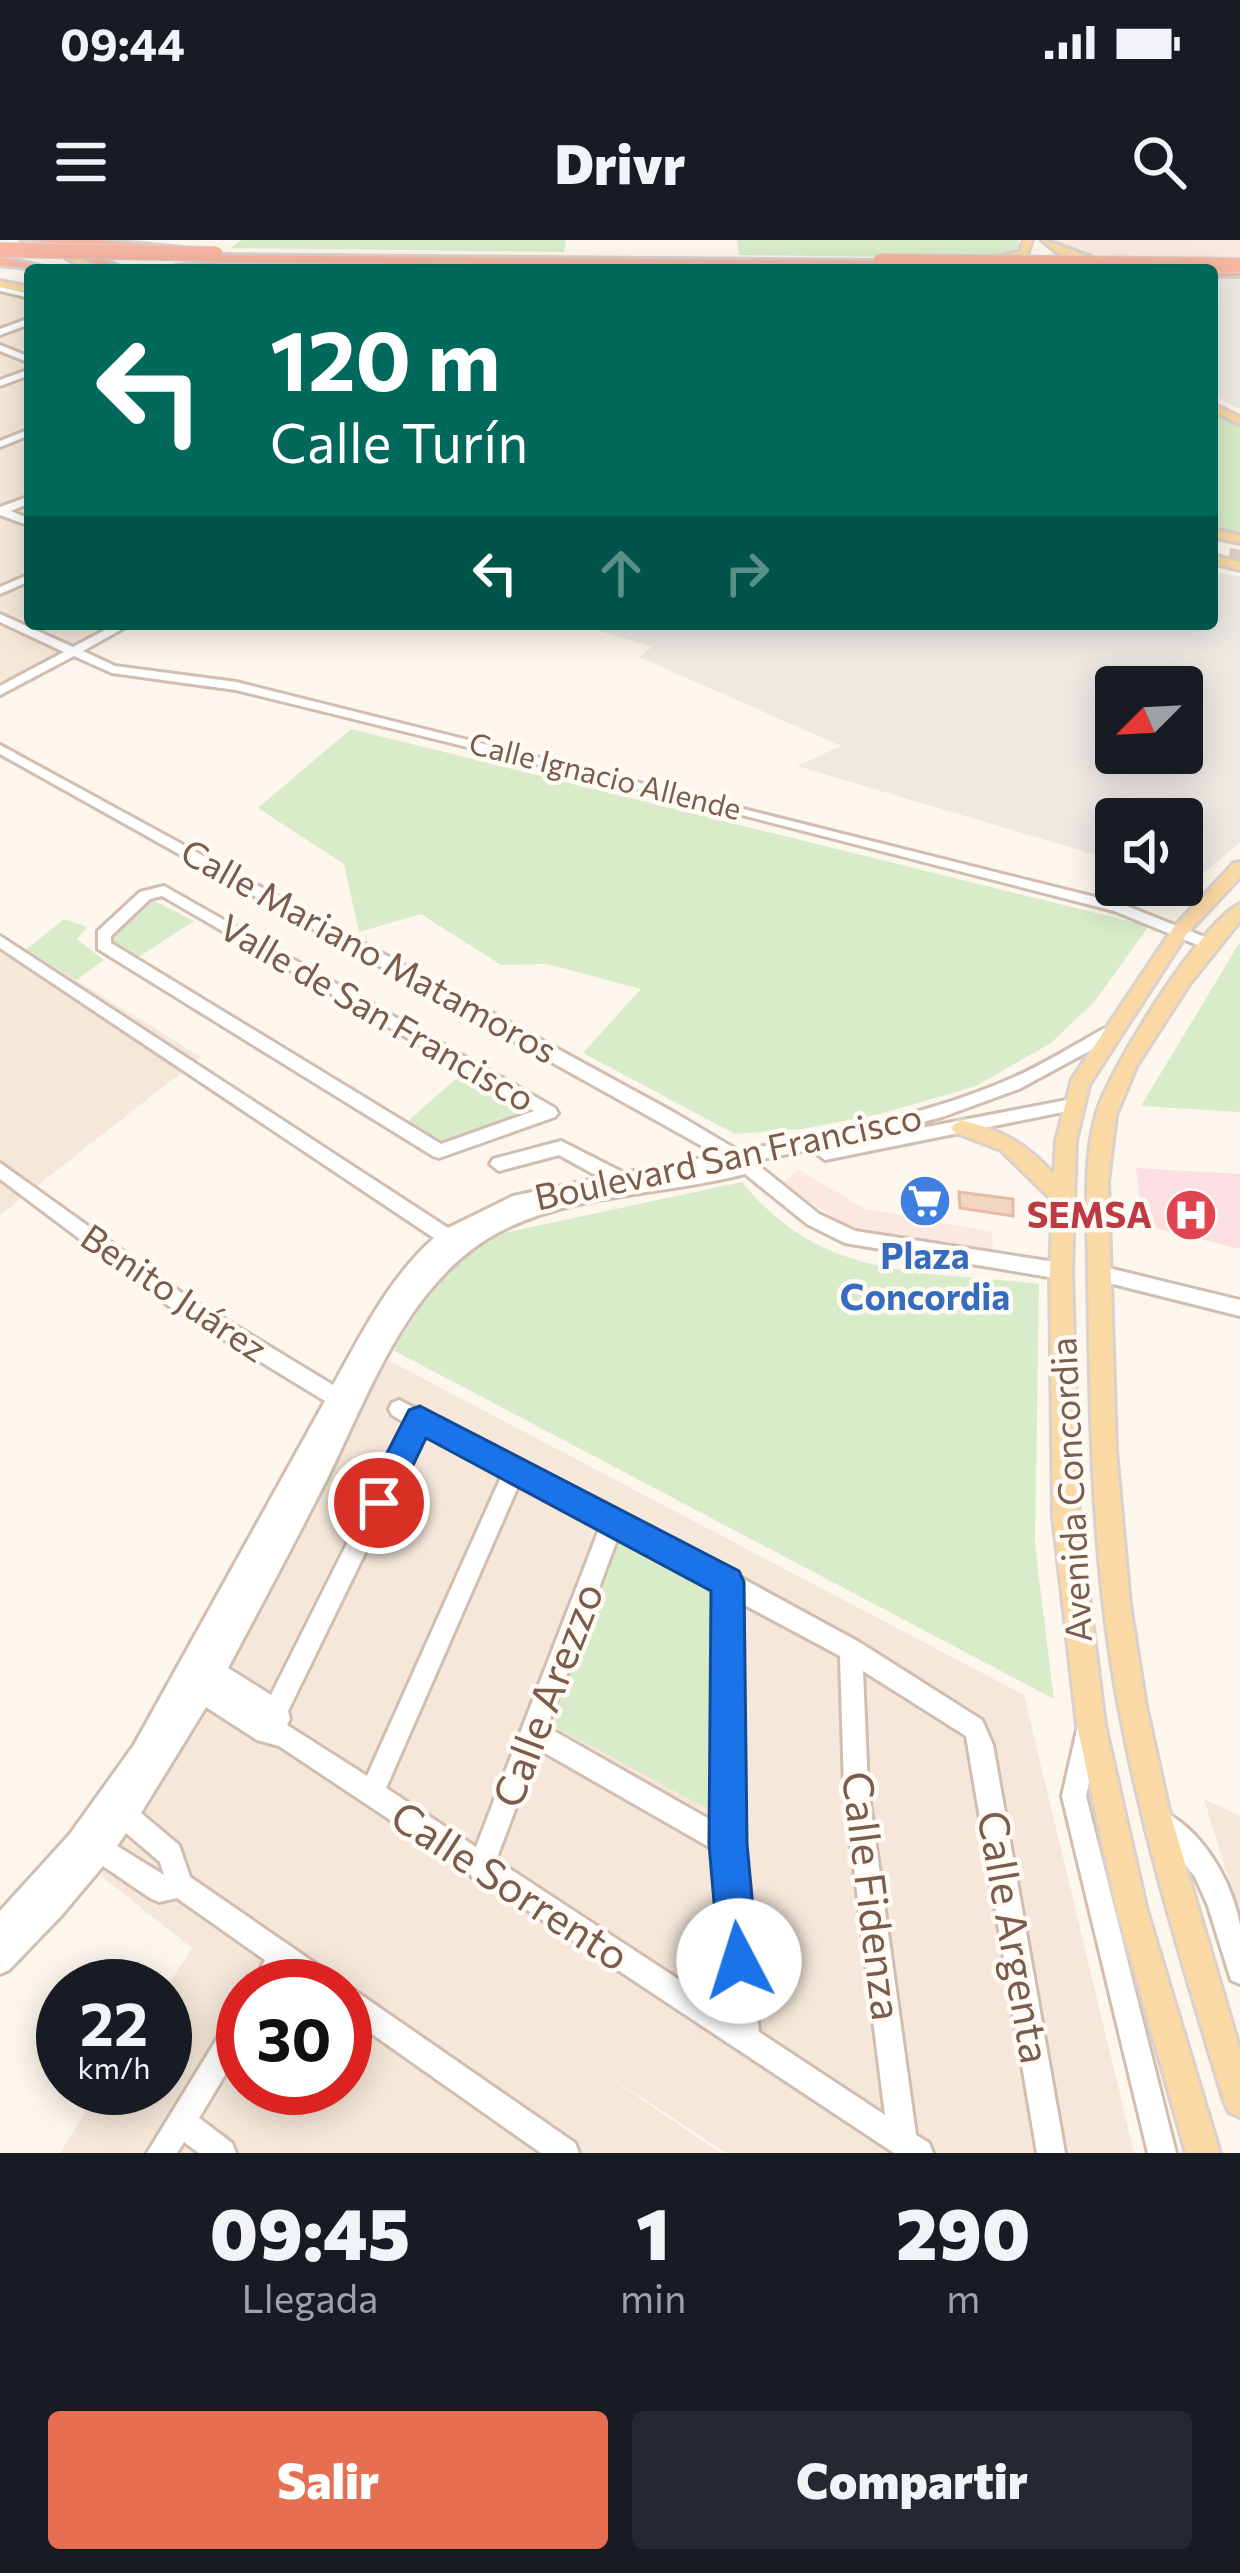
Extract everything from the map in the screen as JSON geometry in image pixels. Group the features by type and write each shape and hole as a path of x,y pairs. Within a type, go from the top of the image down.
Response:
{"highway":[{"path":"0,255 31,242 272,253 986,264 1001,259 1029,264"},
{"path":"31,242 56,248"},
{"path":"102,244 77,252 117,263"},
{"path":"0,255 117,263 272,253"},
{"path":"0,255 1016,264"},
{"path":"197,264 215,259"},
{"path":"205,264 215,259"},
{"path":"1085,263 1137,264"}],"main road":[{"path":"1001,259 1024,253 1029,240"},
{"path":"1046,241 1085,263"},
{"path":"56,248 84,264"},
{"path":"488,261 518,264"},
{"name":"Avenida Concordia","path":"1203,2151 1131,1907 1091,1725 1066,1516 1060,1271 1072,1105 1092,1057 1180,931 1240,867"},
{"name":"Avenida Concordia","path":"1240,910 1210,945 1123,1073 1106,1115 1100,1166 1105,1448 1120,1634 1158,1821 1240,2103"},
{"path":"1072,1105 1123,1073"},
{"path":"961,1126 1017,1146 1064,1198"},
{"path":"1060,1271 1084,1281 1093,1294 1090,1407 1105,1448"}],"street":[{"path":"13,428 24,431"},
{"name":"Calle Ignacio Allende","path":"0,618 65,651 123,672 236,686 772,818 1094,901 1210,945"},
{"path":"0,691 98,630"},
{"path":"0,681 112,630"},
{"name":"Calle Mariano Matamoros","path":"0,749 742,1162 813,1219 852,1238 1060,1271"},
{"name":"Valle de San Francisco","path":"169,893 550,1112 506,1130 439,1150 105,947 101,938 145,896 169,893"},
{"path":"0,941 454,1242"},
{"name":"Boulevard San Francisco","path":"742,1162 942,1112 1013,1085 1109,1033"},
{"name":"Boulevard San Francisco","path":"0,1961 103,1851 128,1817 345,1402 454,1242 522,1208 625,1184 1072,1105"},
{"path":"506,1130 522,1156"},
{"path":"484,1138 522,1208"},
{"path":"499,1164 561,1148 625,1184"},
{"name":"Benito Juárez","path":"0,1170 176,1300 345,1402"},
{"path":"1100,1274 1240,1308"},
{"path":"275,1726 410,1414 851,1650"},
{"path":"371,1794 514,1472"},
{"name":"Calle Arezzo","path":"481,1868 614,1521"},
{"path":"728,1582 728,1844 746,2040"},
{"name":"Calle Argenta","path":"851,1650 970,1724 981,1744 1052,2153"},
{"name":"Calle Fidenza","path":"851,1650 856,1789 911,2148"},
{"name":"Boulevard San Francisco","path":"0,1930 38,1892 100,1815 198,1676"},
{"name":"Calle Sorrento","path":"198,1676 481,1868 911,2148"},
{"path":"1091,1725 1075,1775 1074,1796 1162,2151 1203,2151"},
{"path":"534,1733 728,1844"},
{"path":"128,1817 170,1854 179,1885 287,1959"},
{"path":"1158,1821 1194,1846 1206,1867 1240,1971"},
{"path":"103,1851 159,1889 179,1885"},
{"path":"372,2018 565,2153"},
{"path":"161,2153 216,2063"},
{"path":"180,2121 221,2153"}],"shaded area":[{"path":"1056,240 1240,240 1240,258 1087,256 1060,248"},
{"path":"1218,278 1240,278 1240,409 1218,398"},
{"path":"0,292 24,298 24,630 123,630 0,692"},
{"path":"1218,572 1240,577 1240,843 1203,873 1203,798 1095,798 1095,855 797,766 841,746 639,657 652,647 597,630 1218,630"},
{"path":"0,933 201,1057 0,1215"},
{"name":"SEMSA","path":"1136,1168 1240,1174 1240,1249 1143,1225"},
{"path":"799,1170 866,1209 992,1232 993,1254 852,1229 781,1184"},
{"path":"388,1360 1024,1695 1134,2153 726,2153 596,2068 720,2153 60,2153 83,2115 192,2115 192,1959 185,1959 192,1948 101,1876"},
{"path":"1204,1799 1240,1816 1240,1916"}],"green space":[{"path":"241,240 566,240 564,252 231,248"},
{"path":"737,240 1018,240 1021,247 986,258 739,255"},
{"path":"1218,415 1240,425 1240,536 1218,531"},
{"path":"351,729 1149,926 1094,1002 1051,1043 976,1086 880,1114 802,1129 735,1134 583,1053 641,989 547,964 501,965 421,914 359,932 344,864 258,808"},
{"path":"149,898 194,921 137,958 106,939"},
{"path":"64,919 87,927 77,939 104,960 76,980 26,950"},
{"path":"1240,942 1240,1112 1141,1106"},
{"path":"459,1076 524,1114 435,1144 407,1122"},
{"path":"742,1182 773,1215 840,1255 915,1272 1039,1284 1035,1545 1054,1699 393,1350 451,1269 503,1233"},
{"path":"618,1539 715,1587 710,1810 552,1725"}],"building":[{"path":"959,1192 1013,1199 1013,1216 960,1208"}],"tunnel":[{"path":"1229,555 1240,557"}],"place":[{"name":"Plaza Concordia","path":"925,1201"},
{"name":"SEMSA","path":"1191,1215"}],"route":[{"path":"379,1503 420,1419 728,1582 728,1844 739,1961"}]}
